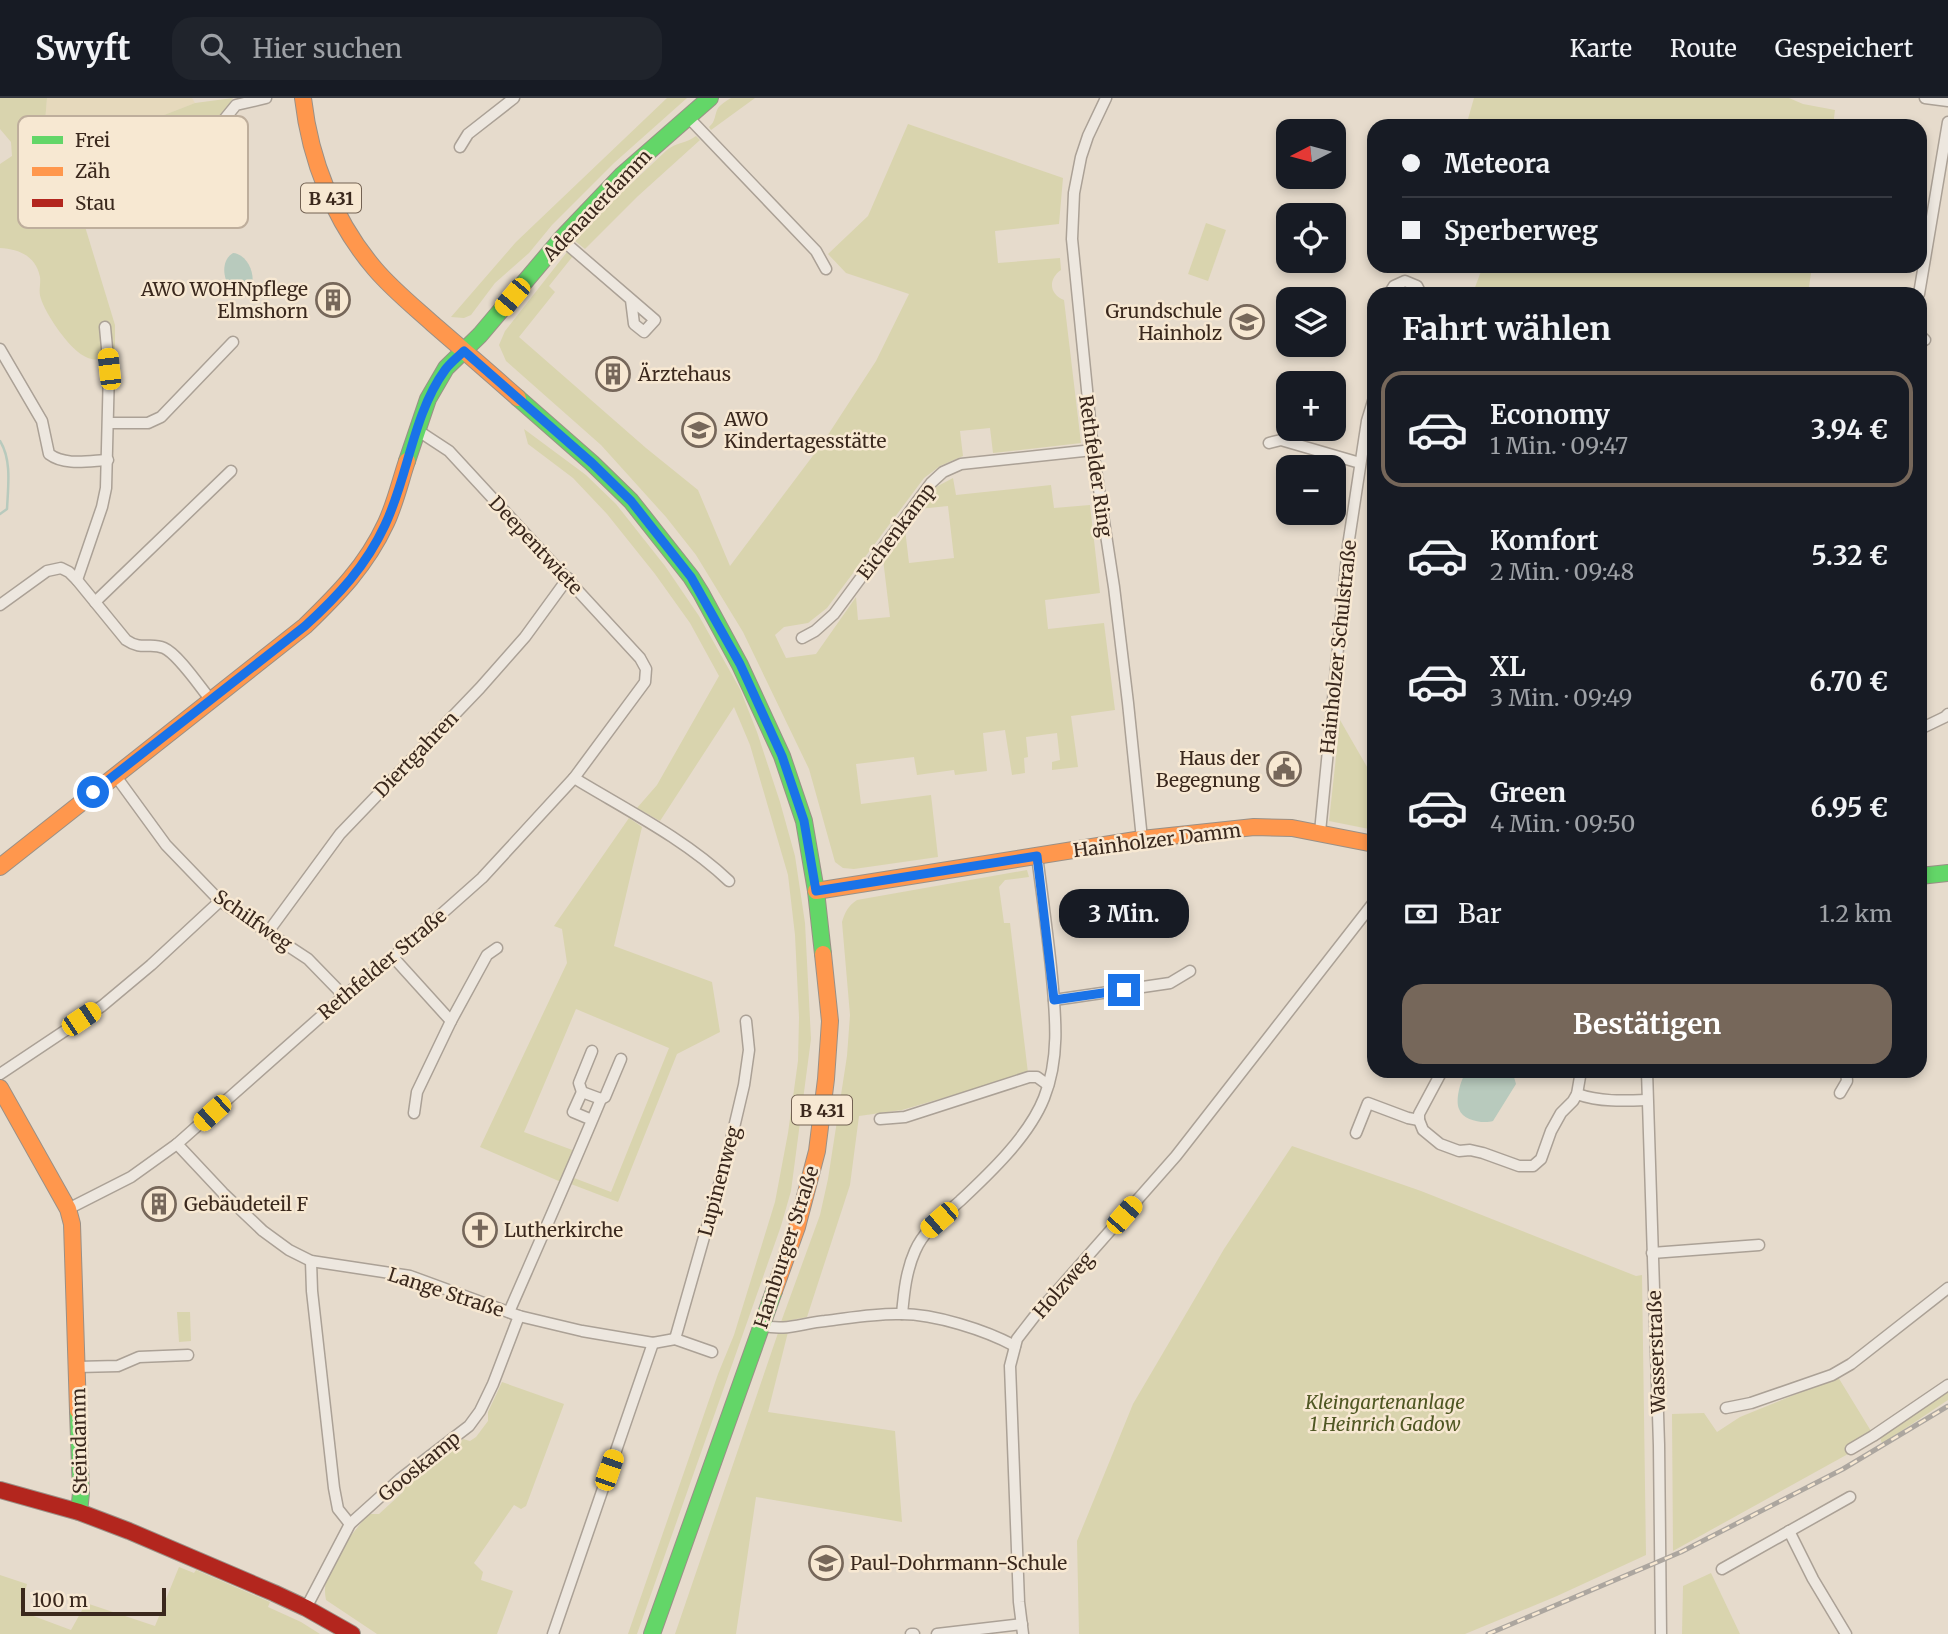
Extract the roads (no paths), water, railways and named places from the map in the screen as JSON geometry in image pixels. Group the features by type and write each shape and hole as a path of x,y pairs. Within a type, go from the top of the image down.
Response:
{"street":[{"path":"227,116 236,105 266,98"},
{"name":"Hamburger Straße","path":"303,98 306,123 322,178 336,210 375,269 623,493 691,577 740,664 782,756 804,821 816,891 830,1021 817,1151 797,1227 652,1634"},
{"path":"460,147 468,134 514,98"},
{"name":"Adenauerdamm","path":"0,867 305,626 354,577 386,523 428,399 446,368 622,175 710,98"},
{"name":"Rethfelder Ring","path":"1106,98 1088,136 1074,193 1074,276 1093,450 1114,587 1142,839"},
{"path":"1925,98 1948,101"},
{"path":"688,117 816,251 826,268"},
{"path":"1927,247 1948,122"},
{"path":"561,239 631,300"},
{"path":"1394,287 1405,281 1418,287"},
{"path":"77,580 106,488 109,369 105,327"},
{"path":"109,423 148,423 161,417 233,342"},
{"path":"0,349 42,421 49,454 66,462 108,460"},
{"name":"Hainholzer Schulstraße","path":"1320,832 1349,536 1367,421"},
{"name":"Deepentwiete","path":"418,430 449,451 568,578 646,668"},
{"path":"1269,443 1281,439 1360,463"},
{"name":"Eichenkamp","path":"802,638 815,631 834,614 931,483 943,472 961,464 1093,450"},
{"path":"95,602 231,471"},
{"path":"0,605 47,570 61,568 77,580 126,640 142,647 168,649 210,699"},
{"name":"Diertgahren","path":"268,932 355,816 480,688 525,637 568,578"},
{"name":"Rethfelder Straße","path":"68,1209 131,1177 177,1144 482,878 574,778 645,682 646,668"},
{"path":"1927,726 1948,714"},
{"name":"Schilfweg","path":"115,775 166,845 220,901 308,959 344,996"},
{"path":"574,778 710,863 729,881"},
{"name":"Hainholzer Damm","path":"816,891 1142,839 1254,827 1293,828 1367,842"},
{"path":"902,1314 910,1263 924,1235 1006,1155 1037,1111 1048,1085 1056,1033 1037,856"},
{"path":"1927,875 1948,873"},
{"path":"0,1074 102,1006 220,901"},
{"name":"Holzweg","path":"1022,1629 1010,1366 1017,1339 1175,1156 1367,911"},
{"path":"414,1113 417,1092 451,1021 487,955 497,948"},
{"path":"393,957 451,1021"},
{"path":"1054,1000 1170,983 1190,971"},
{"name":"Lupinenweg","path":"675,1339 728,1153 744,1086 749,1050 746,1021"},
{"path":"592,1051 579,1083 582,1092 573,1112 592,1120"},
{"name":"Gooskamp","path":"306,1608 350,1524 400,1479 469,1426 480,1411 493,1384 514,1314 592,1120 621,1059"},
{"path":"880,1119 905,1117 1029,1077 1037,1077 1048,1085"},
{"path":"1438,1078 1422,1108 1419,1120 1428,1136 1459,1151 1483,1153 1519,1166 1533,1166 1541,1159 1551,1131 1561,1113 1577,1094 1580,1078"},
{"name":"Wasserstraße","path":"1647,1078 1659,1445 1661,1634"},
{"path":"1840,1093 1847,1078"},
{"name":"Steindamm","path":"0,1088 68,1209 72,1224 78,1367 81,1493 79,1511 228,1572 306,1608 352,1634"},
{"path":"582,1092 601,1099"},
{"path":"1577,1094 1595,1100 1647,1100"},
{"path":"1356,1133 1368,1102 1419,1120"},
{"name":"Lange Straße","path":"177,1144 263,1231 289,1250 311,1261 410,1276 514,1314 582,1331 653,1343 675,1339 712,1352"},
{"path":"1653,1253 1759,1245"},
{"path":"311,1261 312,1292 334,1488 338,1509 350,1524"},
{"path":"1726,1408 1751,1403 1832,1375 1851,1364 1948,1288"},
{"path":"761,1325 782,1329 815,1322 902,1314 927,1317 987,1333 1015,1346"},
{"path":"553,1634 653,1343"},
{"path":"78,1367 118,1366 139,1357 188,1355"},
{"path":"1851,1449 1948,1385"},
{"path":"0,1490 79,1511"},
{"path":"1722,1569 1850,1497"},
{"path":"1788,1531 1846,1634"},
{"path":"937,1634 1022,1629"}],"waterway":[{"path":"0,441 8,465 7,509 0,514"}],"railway":[{"path":"1488,1634 1681,1552 1843,1469 1948,1406"}],"place":[{"name":"AWO WOHNpflege Elmshorn","path":"333,300"},
{"name":"Grundschule Hainholz","path":"1247,322"},
{"name":"Ärztehaus","path":"613,374"},
{"name":"AWO Kindertagesstätte","path":"699,430"},
{"name":"Haus der Begegnung","path":"1284,769"},
{"name":"Gebäudeteil F","path":"159,1204"},
{"name":"Lutherkirche","path":"480,1230"},
{"name":"Paul-Dohrmann-Schule","path":"826,1563"}],"park label":[{"name":"Kleingartenanlage 1 Heinrich Gadow","path":"1385,1413"}]}
